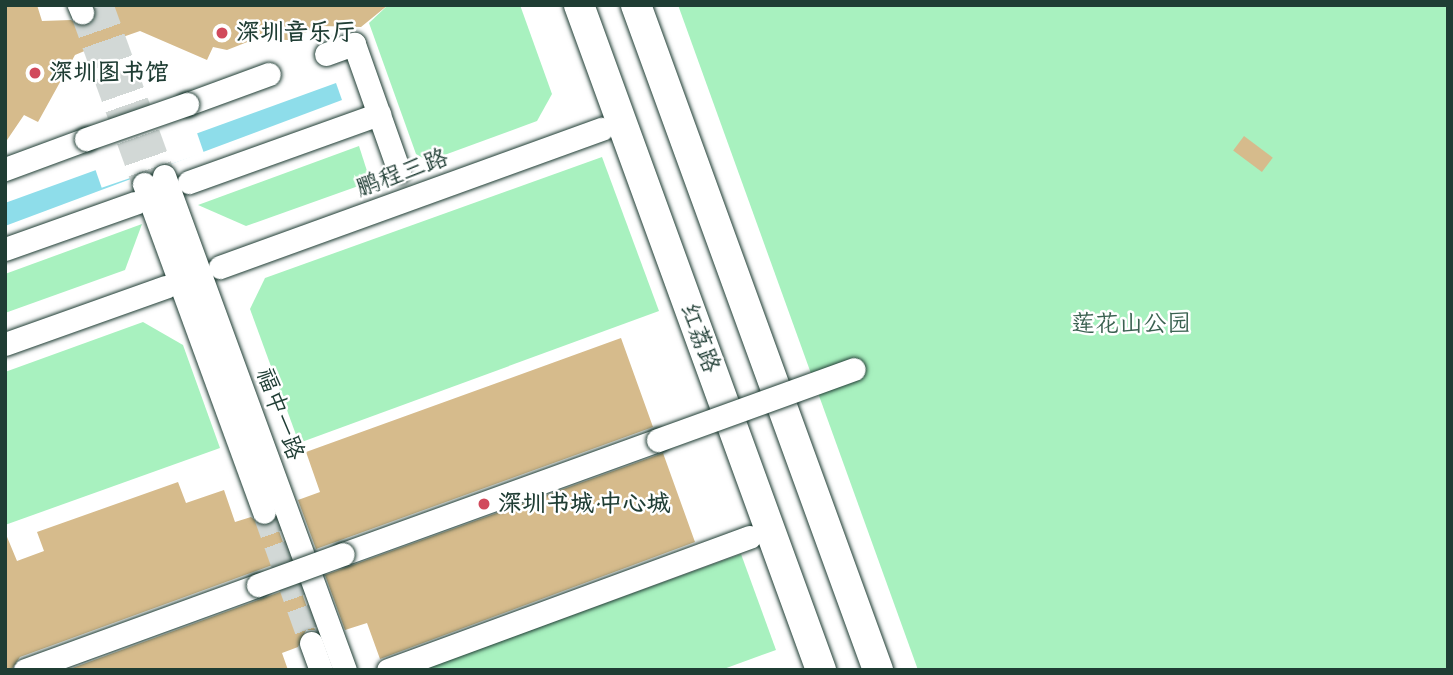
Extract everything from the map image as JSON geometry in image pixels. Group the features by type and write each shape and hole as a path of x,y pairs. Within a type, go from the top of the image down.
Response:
{"main road":[{"name":"红荔路","path":"579,5 821,670"},
{"path":"636,5 878,670"}],"street":[{"path":"326,54 354,44 399,171"},
{"path":"5,169 269,74"},
{"path":"189,182 379,114"},
{"name":"鹏程三路","path":"220,267 602,130"},
{"path":"5,249 148,188"},
{"name":"福中一路","path":"148,188 264,512"},
{"name":"福中一路","path":"148,188 345,670"},
{"path":"5,344 165,287"},
{"path":"25,670 854,369"},
{"path":"388,670 749,537"},
{"path":"311,643 321,670"}],"green space":[{"path":"388,5 520,5 552,94 537,121 428,161 416,154 369,23"},
{"name":"莲花山公园","path":"678,5 1448,5 1448,670 918,670"},
{"path":"359,146 367,171 364,184 246,226 198,205"},
{"path":"602,157 659,311 299,443 250,309 265,278"},
{"path":"142,224 125,270 5,313 5,274"},
{"path":"143,322 183,345 220,448 5,525 5,372"},
{"path":"741,554 776,650 721,670 421,670"}],"water":[{"path":"336,83 342,100 5,226 5,203"}],"pier":[{"path":"196,130 204,153 102,188 94,165"}],"building":[{"path":"5,5 37,5 42,21 71,20 81,26 93,21 96,11 112,5 388,5 361,27 321,26 288,40 255,39 227,50 213,47 207,60 140,31 94,47 75,55 38,122 24,115 5,143"},
{"path":"1244,136 1273,158 1262,172 1233,150"},
{"path":"621,338 653,427 316,549 298,500 320,492 306,452"},
{"path":"663,453 695,542 380,659 367,623 345,630 325,575"},
{"path":"178,482 186,503 224,490 235,522 251,517 262,526 275,520 289,559 20,657 11,670 5,670 5,532 17,561 44,551 37,532"},
{"path":"299,585 315,630 306,630 298,647 282,653 288,670 67,670"}],"tunnel":[{"path":"102,5 164,176"},
{"path":"82,12 144,184"},
{"path":"264,512 311,643"}],"place":[{"name":"深圳音乐厅","path":"222,33"},
{"name":"深圳图书馆","path":"35,73"},
{"name":"深圳书城·中心城","path":"484,504"}]}
